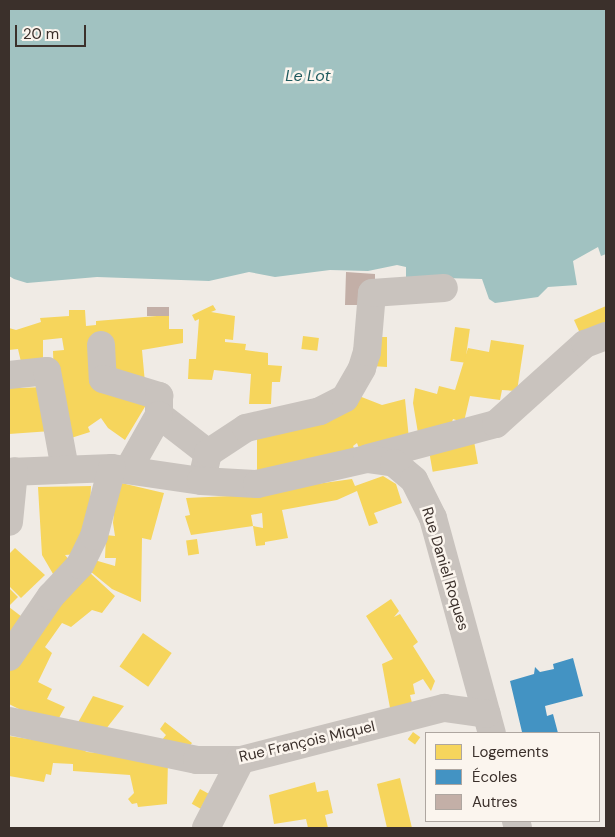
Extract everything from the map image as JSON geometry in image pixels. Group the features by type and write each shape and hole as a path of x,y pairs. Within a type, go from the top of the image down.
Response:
{"street":[{"path":"201,481 208,453 246,428 320,411 345,398 362,368 367,352 372,293 444,288"},
{"path":"367,458 496,424 585,344 606,336"},
{"path":"9,657 51,596 80,565 94,536 120,469 159,414 159,396 103,379 102,345"},
{"path":"9,375 47,371 65,469"},
{"path":"159,414 208,453"},
{"name":"Rue Daniel Roques","path":"11,472 65,469 120,469 201,481 257,484 367,458 394,463 414,480 433,518 490,723"},
{"path":"9,522 11,472"},
{"path":"444,708 477,681"},
{"name":"Rue François Miquel","path":"9,721 197,760 241,760 444,708 490,723"},
{"path":"206,828 241,760"}],"water":[{"name":"Le Lot","path":"9,9 606,9 606,254 601,256 598,247 573,261 577,285 548,287 538,297 495,303 489,299 482,279 406,277 406,267 397,265 368,271 330,270 275,277 249,272 209,281 97,277 27,283 14,279 9,276"}],"building: Logements":[{"path":"213,305 216,310 211,312 235,316 233,340 225,339 225,342 246,344 245,350 268,353 268,365 282,366 280,382 272,382 271,404 249,404 251,374 214,370 212,380 188,379 189,359 196,359 199,319 195,321 192,315"},
{"path":"606,306 606,329 583,340 574,320"},
{"path":"69,310 85,310 86,326 96,325 96,321 169,315 169,329 183,329 183,343 142,350 145,383 97,382 149,400 125,440 108,428 101,418 88,427 90,432 71,438 54,383 53,351 64,350 62,338 43,340 43,358 21,362 18,349 9,350 9,328 16,330 41,322 40,318 69,316"},
{"path":"455,327 470,329 465,363 450,361"},
{"path":"303,336 319,338 317,351 301,349"},
{"path":"373,337 387,337 387,367 371,366"},
{"path":"491,340 524,345 517,391 502,390 500,400 470,396 463,426 455,429 456,420 453,419 449,431 418,433 413,403 415,388 437,394 439,386 455,390 468,348 489,352"},
{"path":"9,381 20,384 20,388 45,387 51,431 9,434"},
{"path":"359,396 382,405 405,399 409,439 360,451 357,443 353,446 356,452 257,476 257,432"},
{"path":"474,441 478,464 433,472 429,449"},
{"path":"383,476 396,484 402,503 374,513 378,523 369,526 357,491 337,500 282,510 288,538 265,542 265,545 256,546 253,526 191,535 185,516 190,515 186,498 231,496 352,479 355,486","holes":["262,513 263,528 253,526 251,515"]},
{"path":"117,482 164,493 151,540 142,538 141,602 112,589 85,567 91,559 115,566 116,558 105,558 106,535 115,536 113,523"},
{"path":"91,486 90,510 79,554 65,555 71,562 56,579 42,555 38,487"},
{"path":"197,539 199,554 188,555 186,541"},
{"path":"15,548 45,575 21,598 9,586 9,554"},
{"path":"89,572 115,596 102,613 92,610 71,627 62,623 45,647 52,653 38,682 52,689 47,699 65,707 54,727 9,704 9,663"},
{"path":"9,588 18,597 9,606"},
{"path":"391,599 399,611 394,617 400,614 418,642 413,646 435,681 431,691 423,679 413,684 415,694 410,695 412,703 390,708 382,664 393,659 366,616"},
{"path":"9,607 26,620 9,640"},
{"path":"143,633 172,653 148,687 119,667"},
{"path":"93,696 124,706 102,734 76,726"},
{"path":"165,722 192,743 185,752 157,746 166,735 160,729"},
{"path":"413,732 420,737 415,745 408,739"},
{"path":"9,736 75,746 87,752 168,760 167,804 138,807 137,803 132,804 128,799 134,793 130,775 73,771 73,764 53,763 51,775 46,774 44,782 9,776"},
{"path":"400,778 412,828 387,828 377,784"},
{"path":"315,782 317,792 328,790 333,813 325,815 328,828 308,828 306,819 274,824 269,795"},
{"path":"200,789 209,794 201,809 192,804"}],"building: Écoles":[{"path":"573,658 583,696 545,706 547,716 553,714 558,732 522,732 510,681 534,674 535,667 540,672 554,669 553,664"}],"building: Autres":[{"path":"346,272 375,274 375,291 368,305 345,305"},
{"path":"147,307 169,307 169,316 147,316"}]}
